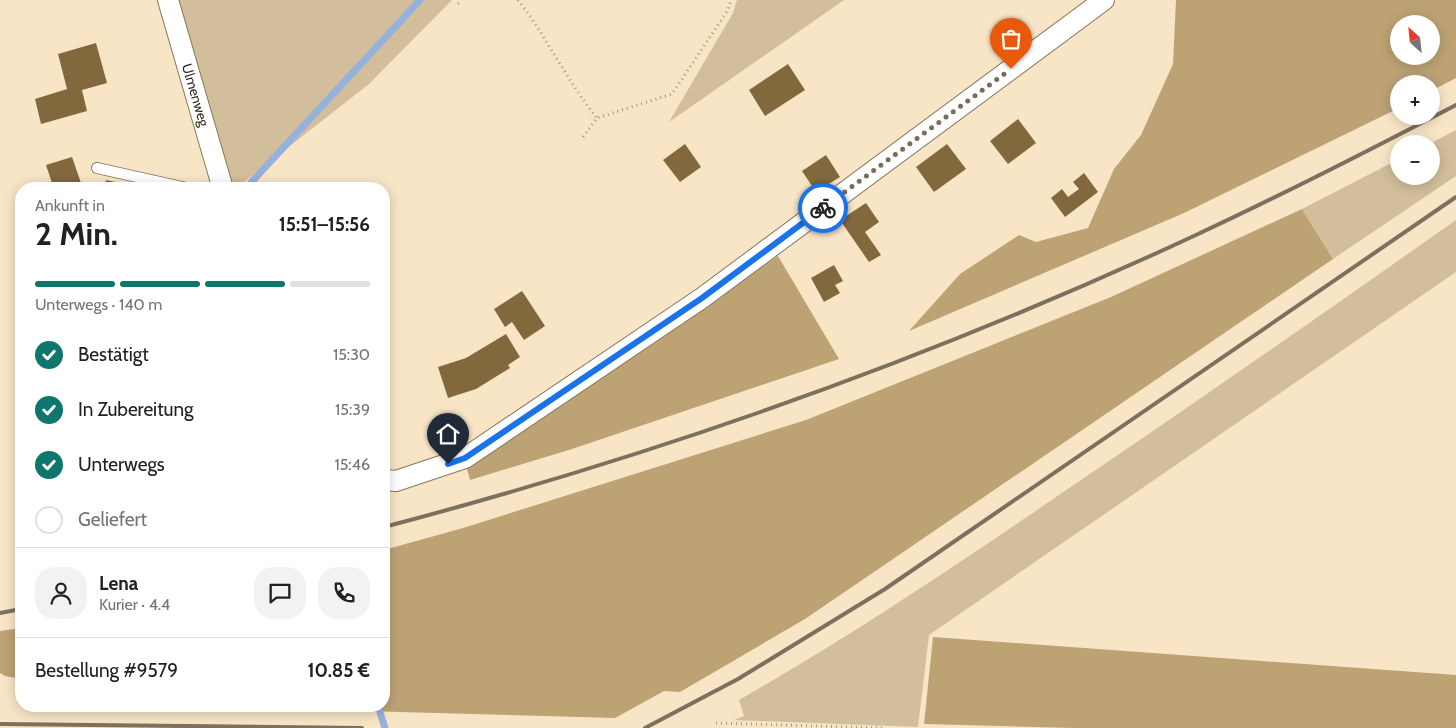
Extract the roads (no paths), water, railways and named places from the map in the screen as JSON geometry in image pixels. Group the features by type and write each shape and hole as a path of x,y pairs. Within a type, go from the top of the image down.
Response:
{"street":[{"name":"Ulmenweg","path":"168,0 221,182"},
{"path":"390,480 396,481 465,458 702,298 1104,0"}],"lane":[{"path":"97,168 160,182"}],"waterway":[{"path":"251,182 420,0"},
{"path":"380,712 385,728"}],"railway":[{"path":"390,525 592,468 797,399 898,361 999,321 1196,235 1327,172 1456,105"},
{"path":"645,728 738,679 885,589 1456,197"},
{"path":"0,613 15,610"},
{"path":"0,724 362,728"}]}
